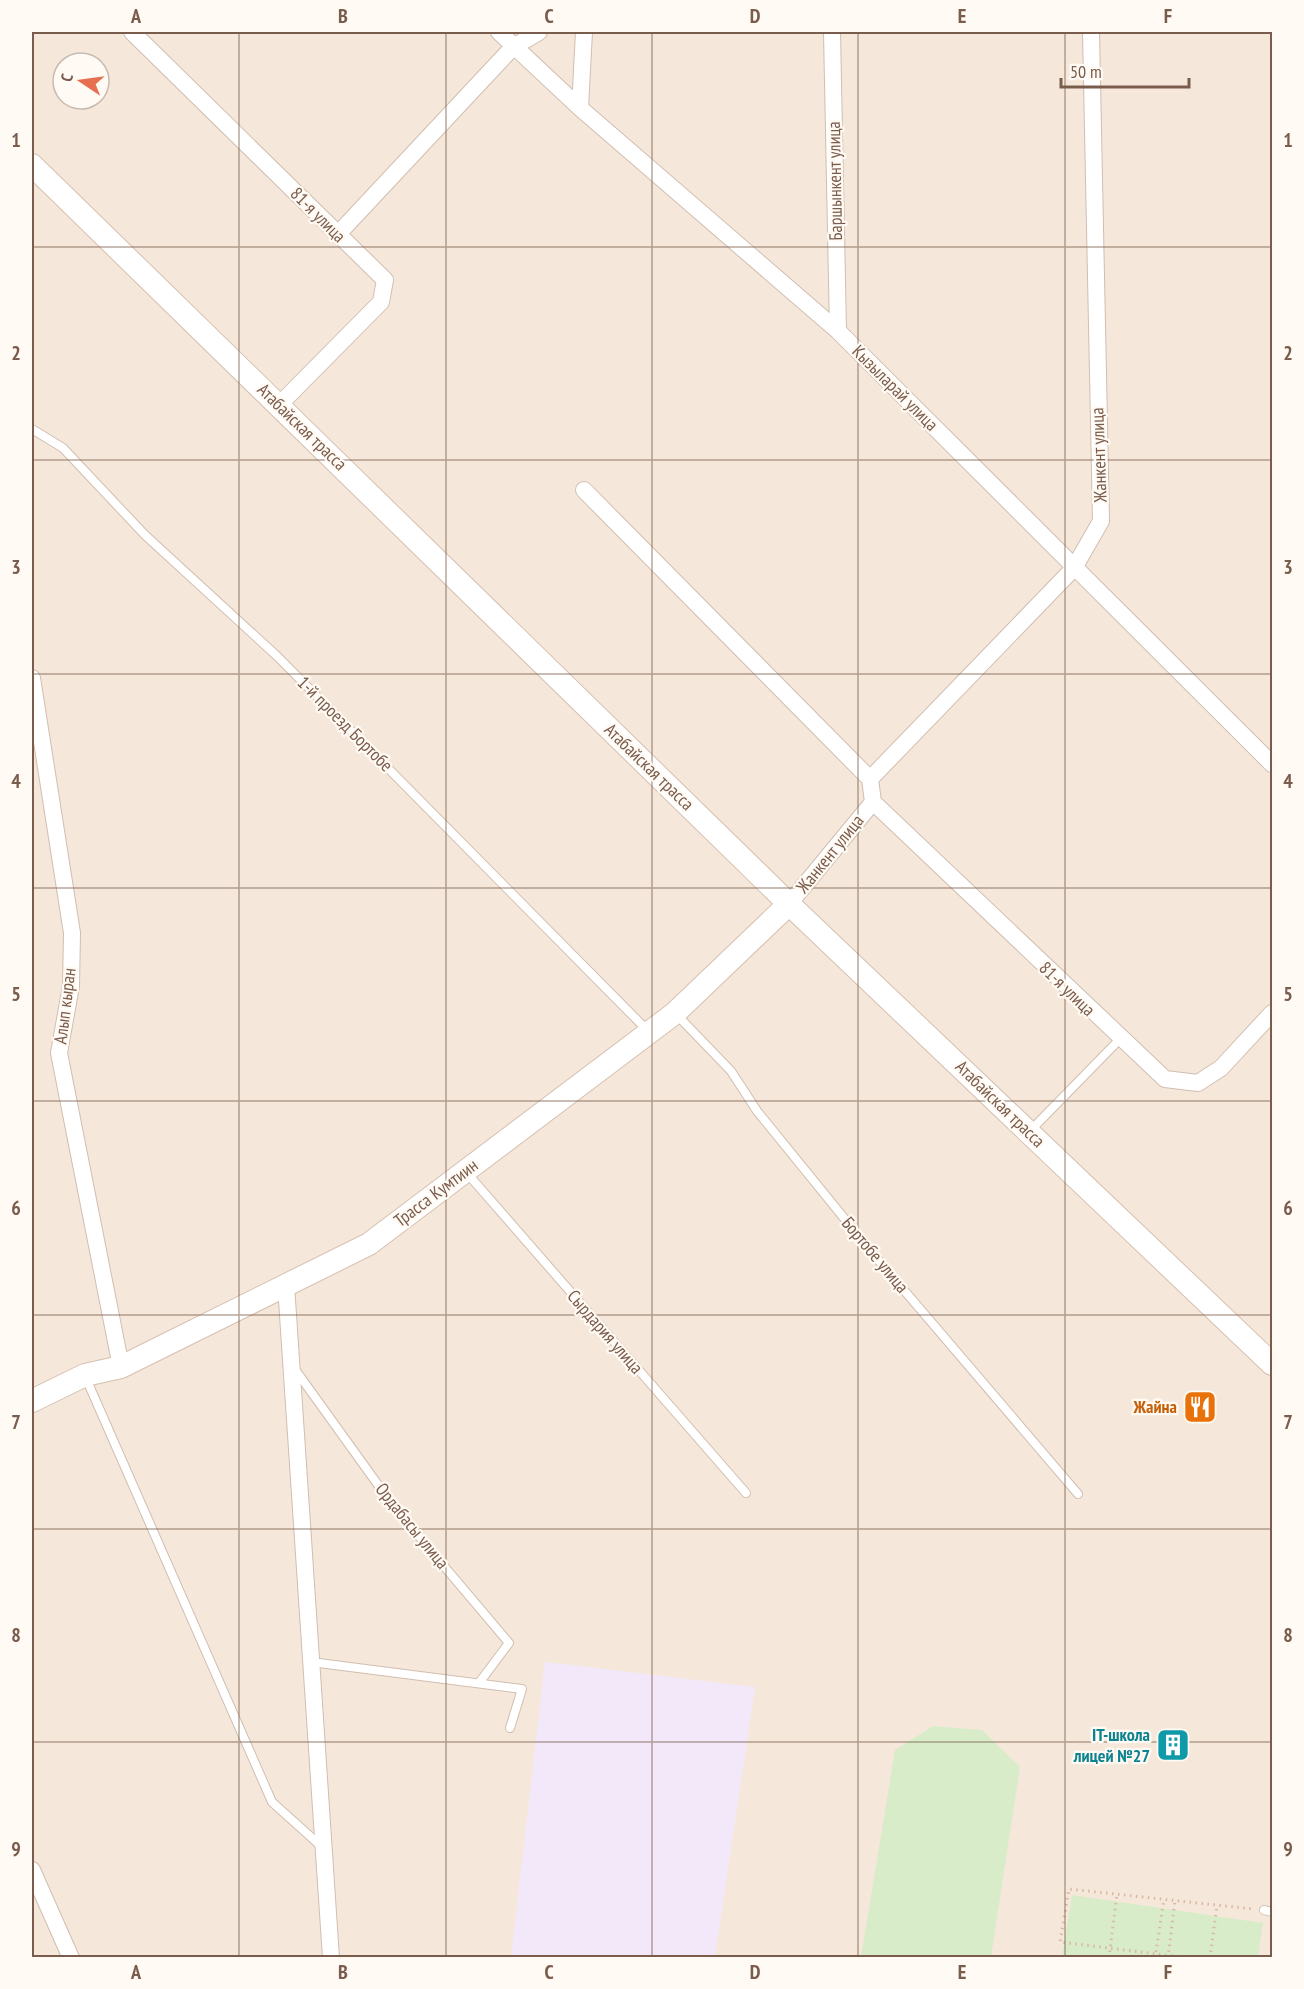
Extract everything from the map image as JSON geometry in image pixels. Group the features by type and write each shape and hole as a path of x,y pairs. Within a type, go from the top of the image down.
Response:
{"main road":[{"name":"Атабайская трасса","path":"32,165 789,904 1272,1364"},
{"name":"Трасса Кумтиин","path":"32,1401 85,1375 121,1366 369,1244 648,1031 675,1013 789,904"}],"street":[{"name":"81-я улица","path":"132,32 385,280 381,302 279,405"},
{"name":"Кызыларай улица","path":"499,32 580,108 838,331 1272,764"},
{"path":"338,234 513,47 539,32"},
{"path":"580,108 584,32"},
{"name":"Баршынкент улица","path":"832,32 838,331"},
{"name":"Жанкент улица","path":"789,904 873,802 870,779 1074,568 1101,521 1091,32"},
{"path":"584,490 870,779"},
{"name":"Алып кыран","path":"32,678 72,933 70,986 59,1053 121,1366"},
{"name":"81-я улица","path":"873,802 1120,1039 1165,1079 1198,1083 1221,1068 1272,1013"},
{"path":"286,1285 331,1958"},
{"path":"32,1870 71,1958"}],"lane":[{"name":"1-й проезд Бортобе","path":"32,429 63,448 145,535 278,657 648,1031"},
{"name":"Бортобе улица","path":"675,1013 731,1071 757,1111 874,1255 1078,1494"},
{"path":"1029,1132 1120,1039"},
{"name":"Сырдария улица","path":"465,1171 746,1493"},
{"name":"Ордабасы улица","path":"291,1365 394,1507 508,1643 479,1683"},
{"path":"85,1375 272,1802 322,1848"},
{"path":"311,1662 522,1689 510,1728"}],"path":[{"path":"1190,1958 1060,1942 1069,1889 1268,1911"},
{"path":"1109,1958 1117,1894"},
{"path":"1156,1955 1164,1899"},
{"path":"1168,1956 1175,1900"},
{"path":"1210,1958 1216,1905"}],"shaded area":[{"path":"32,32 1272,32 1272,1957 32,1957"},
{"path":"545,1662 755,1687 715,1957 511,1957"}],"green space":[{"path":"933,1726 982,1730 1020,1767 991,1957 861,1957 895,1750"},
{"path":"1072,1895 1263,1923 1258,1957 1062,1957"}],"place":[{"name":"Жайна","path":"1200,1407"},
{"name":"IT-школа лицей №27","path":"1173,1745"}]}
